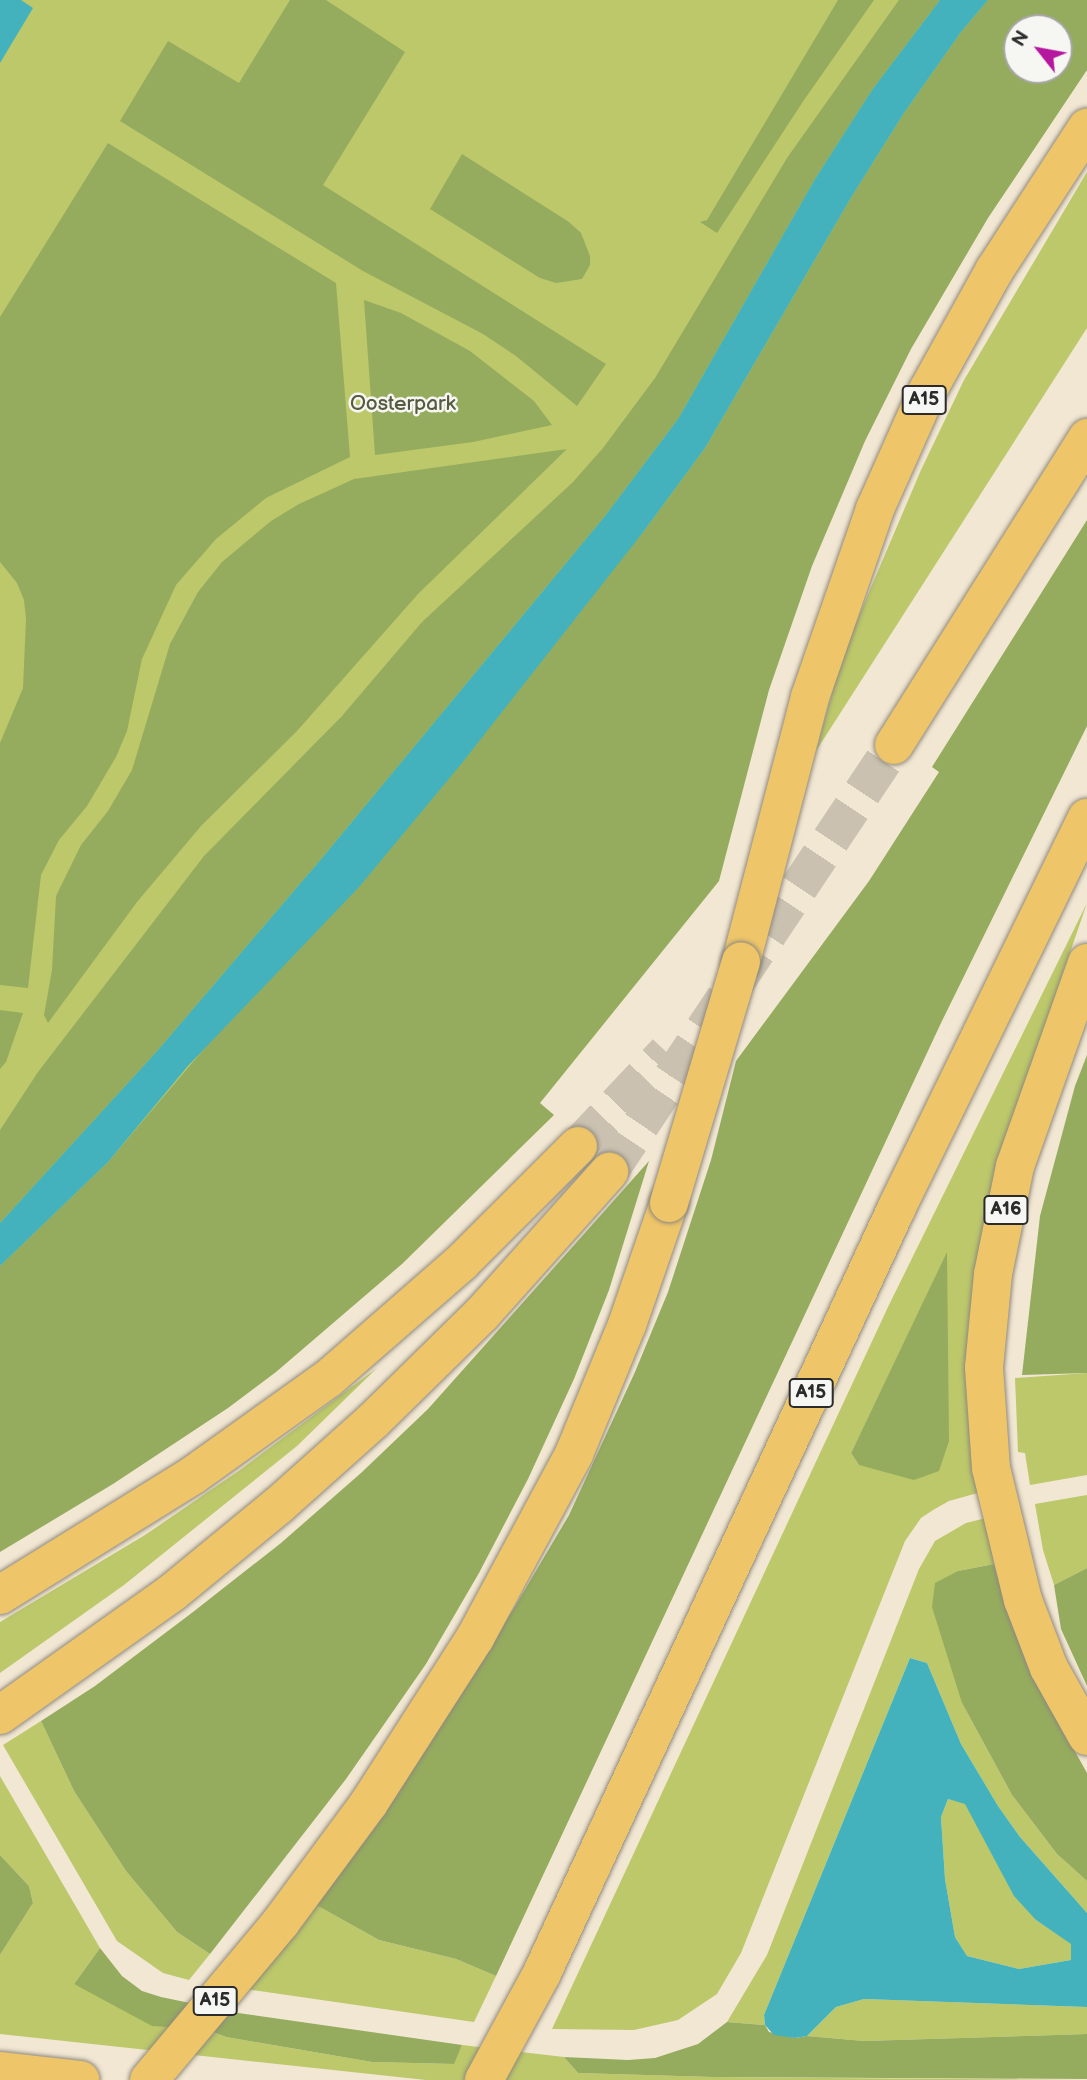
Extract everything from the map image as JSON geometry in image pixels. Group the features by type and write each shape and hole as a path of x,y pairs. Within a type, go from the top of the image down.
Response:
{"highway":[{"name":"A15","path":"149,2080 281,1922 369,1803 482,1626 573,1454 627,1325 669,1203 741,962 810,697 875,509 928,390 994,271 1087,128"},
{"path":"894,744 1087,438"},
{"name":"A15","path":"484,2080 542,1973 897,1207 1087,818"},
{"name":"A16","path":"1087,963 1016,1166 993,1274 984,1368 991,1468 1023,1601 1049,1668 1087,1736"},
{"path":"0,1595 192,1476 329,1378 462,1262 578,1146"},
{"path":"9,1709 173,1592 279,1505 365,1428 482,1314 609,1172"},
{"path":"0,2071 80,2080"}],"green space":[{"name":"Oosterpark","path":"0,0 1087,0 1087,70 0,1300"},
{"path":"290,0 326,0 405,52 323,185 606,364 577,406 516,356 483,334 363,271 120,121 168,41 239,83"},
{"path":"838,0 874,0 804,100 717,233 700,222 707,220"},
{"path":"899,0 940,0 872,90 815,179 678,419 605,516 322,858 158,1050 0,1223 0,1130 38,1072 204,856 342,716 422,622 573,482 603,448 655,378 787,158"},
{"path":"988,0 1087,0 1087,70 988,218 911,349 865,441 812,566 769,690 719,881 540,1103 554,1115 402,1264 276,1372 228,1408 113,1484 0,1552 0,1266 108,1162 644,531 705,448 852,196 904,113 961,32"},
{"path":"108,143 336,283 350,457 266,498 216,539 176,585 142,659 127,731 116,757 87,806 59,840 41,875 28,988 0,985 0,743 23,688 26,619 24,600 17,583 0,562 0,317"},
{"path":"462,154 569,222 581,233 590,256 590,265 582,279 556,283 540,278 430,209"},
{"path":"1087,172 1087,328 816,751 835,682 855,625 921,470 964,380"},
{"path":"364,300 401,313 470,351 534,401 552,425 473,442 375,455"},
{"path":"567,449 418,594 297,731 201,826 137,902 48,1023 44,1015 52,970 56,896 81,845 108,811 132,770 170,644 198,592 222,562 271,521 299,504 354,479"},
{"path":"1087,520 1087,726 941,1023 496,1976 456,1959 379,1940 309,1901 449,1707 514,1608 569,1515 635,1372 668,1292 711,1160 736,1061 869,881 939,772 932,767"},
{"path":"1087,903 1012,1122 981,1492 949,1501 933,1510 921,1518 905,1541 741,1953 717,1994 678,2020 634,2030 552,2029 888,1307","holes":["947,1254 859,1465 851,1453"]},
{"path":"0,1010 23,1013 6,1062 0,1069"},
{"path":"1087,1055 1087,1373 1022,1375 1040,1216 1075,1086"},
{"path":"649,1161 609,1290 574,1379 528,1479 479,1573 426,1664 346,1779 210,1954 177,1932 126,1871 74,1791 41,1721 95,1686 193,1612 281,1543 361,1473 428,1409"},
{"path":"947,1252 949,1441 939,1471 914,1480 859,1465 851,1453"},
{"path":"377,1368 297,1446 124,1585 0,1673 0,1622 145,1535 240,1470"},
{"path":"1087,1373 1087,1475 1030,1485 1025,1453 1018,1452 1015,1378"},
{"path":"1087,1495 1087,1568 1054,1585 1043,1550 1035,1504"},
{"path":"986,1518 994,1564 958,1571 962,1703 1012,1795 1057,1854 1087,1881 1087,1913 1020,1837 998,1806 961,1744 927,1663 910,1658 764,2015 765,2025 727,2022 767,1955 919,1569 935,1541 966,1523"},
{"path":"994,1564 1011,1620 1042,1692 1087,1773 1087,1881 1057,1854 1012,1795 962,1703 932,1607 935,1583 958,1571"},
{"path":"1087,1568 1087,1686 1061,1629 1054,1585"},
{"path":"41,1721 74,1791 126,1871 177,1932 210,1954 189,1980 163,1973 117,1941 3,1745"},
{"path":"0,1776 100,1948 74,1984 226,2037 372,2062 453,2064 462,2045 564,2057 578,2073 712,2077 1087,2080 426,2080 0,2034 0,1955 33,1903 29,1886 0,1855"},
{"path":"948,1799 965,1803 1036,1920 1072,1944 1071,1960 1019,1969 967,1956 955,1937 945,1879 941,1817"},
{"path":"0,1855 29,1886 33,1903 0,1955"},
{"path":"309,1901 379,1940 456,1959 496,1976 474,2022 238,1988"},
{"path":"100,1948 122,1976 142,1991 161,1997 238,2013 462,2045 454,2064 372,2062 226,2037 204,2029 152,2026 74,1984"},
{"path":"864,1999 1087,2007 1087,2034 864,2041 807,2036 836,2007"},
{"path":"727,2022 765,2025 769,2032 795,2038 807,2036 864,2041 1087,2034 1087,2079 712,2077 578,2073 564,2057 628,2060 655,2058 698,2044"}],"water":[{"path":"0,0 21,0 33,8 0,63"},
{"path":"940,0 988,0 961,32 904,113 852,196 705,448 644,531 462,763 359,887 187,1067 108,1162 0,1266 0,1223 158,1050 322,858 605,516 678,419 815,179 872,90"},
{"path":"910,1658 927,1663 961,1744 998,1806 1020,1837 1087,1913 1087,2007 864,1999 836,2007 807,2036 795,2038 774,2035 765,2025 764,2015","holes":["948,1799 965,1804 1014,1896 1036,1920 1071,1944 1071,1960 1019,1969 967,1956 955,1937 945,1879 941,1817"]}],"tunnel":[{"path":"609,1172 894,745"},
{"path":"578,1146 667,1052"}]}
